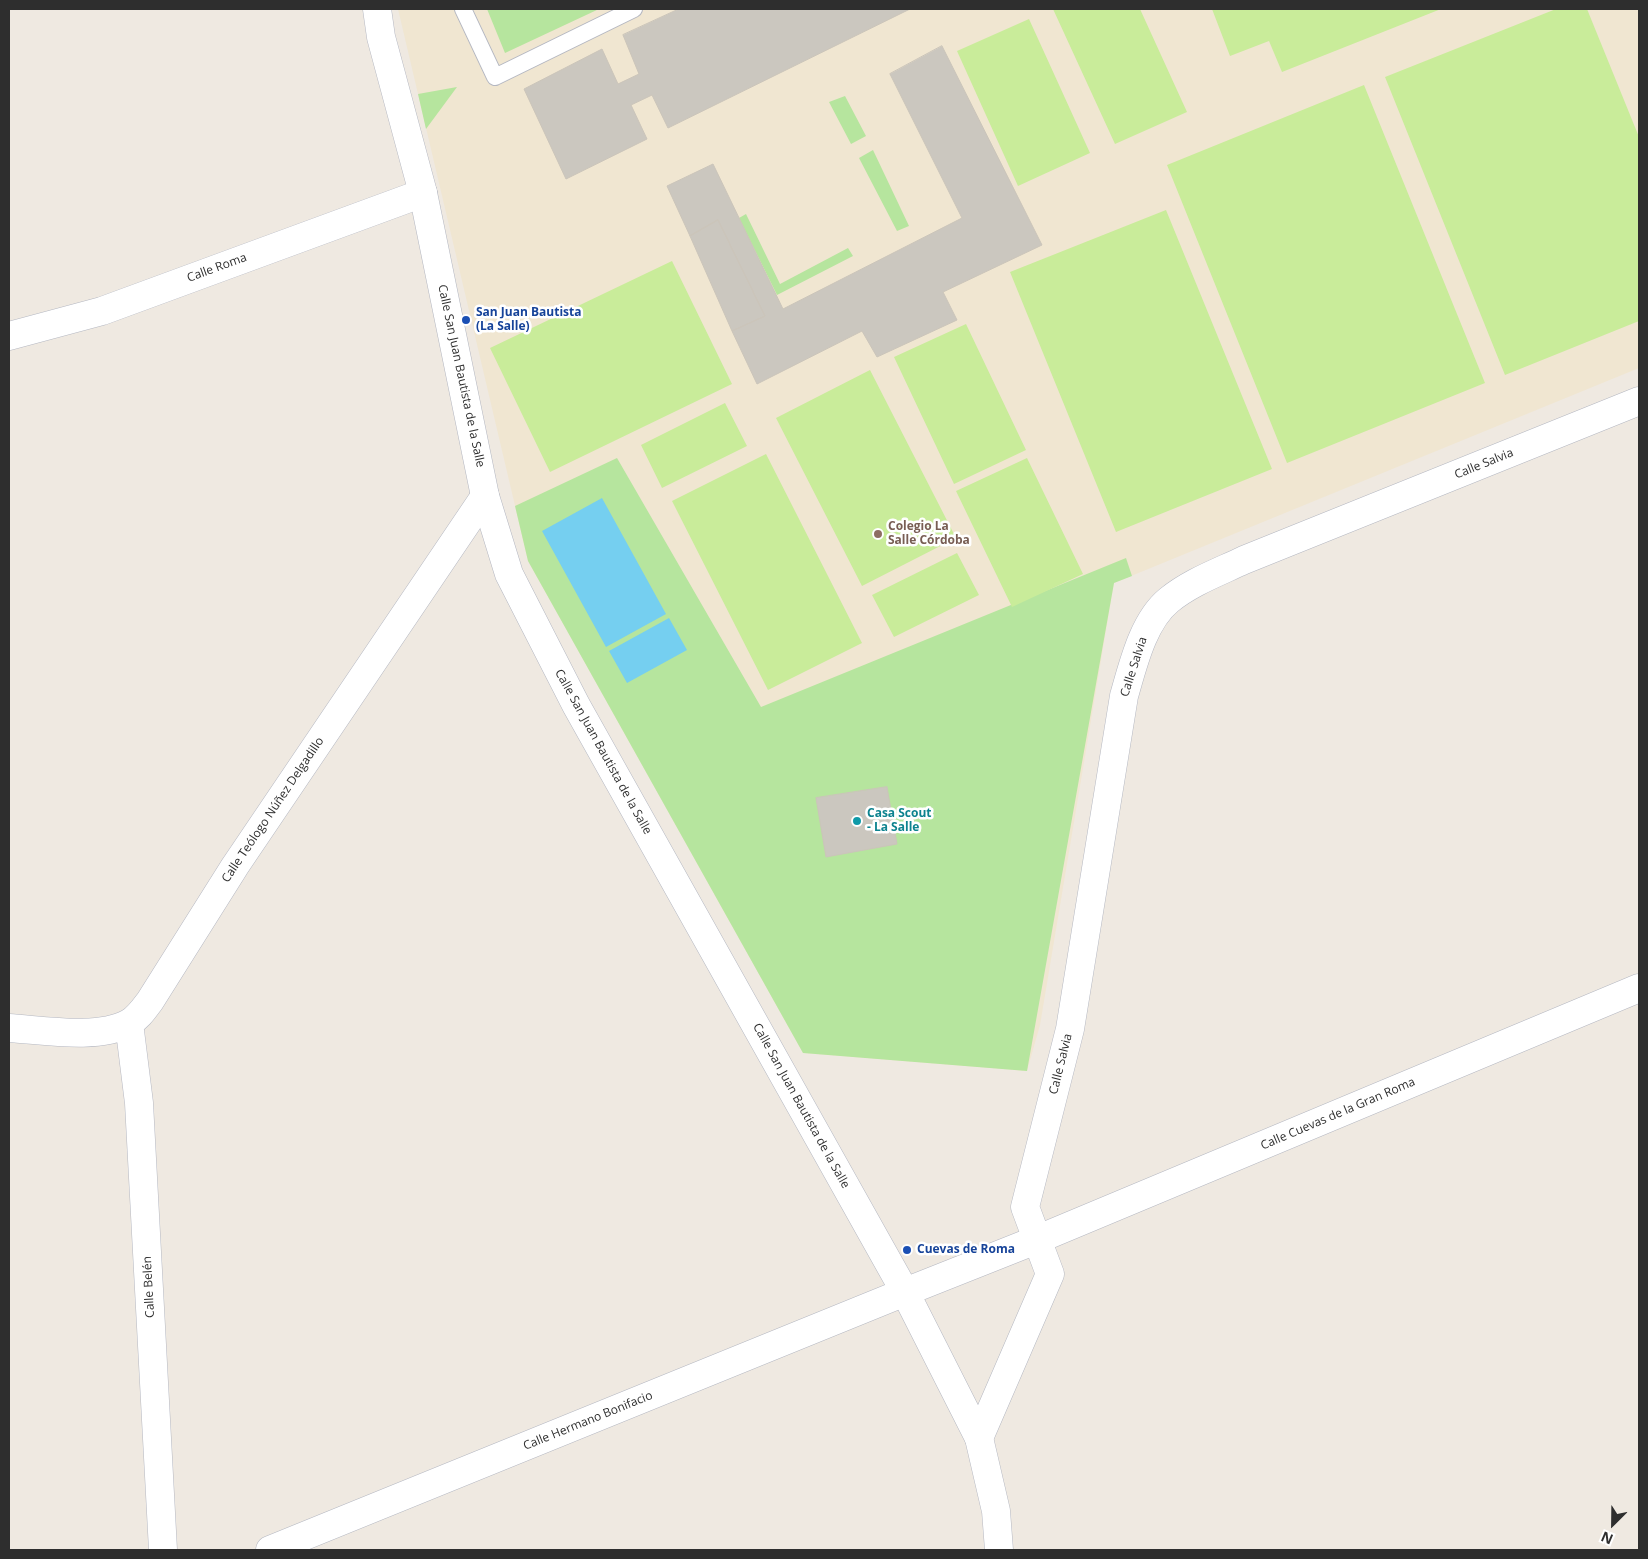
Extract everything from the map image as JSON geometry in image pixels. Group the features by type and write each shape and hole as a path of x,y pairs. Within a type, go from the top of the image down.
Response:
{"street":[{"name":"Calle San Juan Bautista de la Salle","path":"377,9 381,37 423,193 485,496 509,574 576,705 906,1292 979,1438 996,1511 999,1550"},
{"name":"Calle Roma","path":"9,336 102,311 423,193"},
{"name":"Calle Salvia","path":"1036,1240 1024,1207 1070,1029 1124,696 1136,653 1150,624 1168,600 1202,580 1244,560 1639,401"},
{"name":"Calle Teólogo Núñez Delgadillo","path":"9,1028 102,1033 129,1024 139,1015 150,1001 235,866 485,496"},
{"name":"Calle Cuevas de la Gran Roma","path":"906,1292 1036,1240 1639,988"},
{"name":"Calle Belén","path":"129,1024 139,1103 163,1550"},
{"path":"979,1438 1050,1274 1036,1240"},
{"name":"Calle Hermano Bonifacio","path":"270,1550 906,1292"}],"lane":[{"path":"463,9 495,77 634,9"}],"shaded area":[{"name":"Colegio La Salle Córdoba","path":"398,9 1639,9 1639,368 1114,583 1040,1025 1027,1071 803,1053 528,561"}],"green space":[{"path":"487,9 599,9 505,53"},
{"path":"1053,9 1140,9 1187,112 1115,144"},
{"path":"1212,9 1441,9 1282,72 1269,41 1230,56"},
{"path":"1556,9 1587,9 1639,137 1639,321 1505,375 1385,77"},
{"path":"1029,19 1090,153 1018,186 957,51"},
{"path":"1364,85 1485,383 1287,463 1167,165"},
{"path":"457,87 426,129 418,94"},
{"path":"845,96 866,136 851,144 829,102"},
{"path":"873,150 909,226 897,231 859,158"},
{"path":"1166,210 1272,469 1116,532 1010,272"},
{"path":"746,214 780,284 848,248 853,256 777,295 739,218"},
{"path":"672,261 732,384 550,472 490,348"},
{"path":"966,324 1026,450 954,484 894,357"},
{"path":"870,370 956,538 862,586 776,418"},
{"path":"725,403 747,446 662,488 641,445"},
{"path":"766,454 862,643 768,690 672,501"},
{"path":"617,458 761,707 1126,558 1132,576 1114,583 1027,1071 803,1053 528,561 515,506"},
{"path":"1027,458 1083,574 1012,607 956,491"},
{"path":"957,553 979,595 894,637 872,595"}],"water":[{"path":"602,498 666,614 606,647 542,531"},
{"path":"669,618 687,650 627,683 609,651"}],"building":[{"path":"679,9 910,9 668,128 652,95 631,105 647,139 566,179 524,89 602,49 618,84 639,74 623,35"},
{"path":"942,46 1042,245 943,292 957,320 877,357 862,331 757,384 732,331 765,316 718,220 690,236 667,186 713,164 783,309 962,218 890,74"},
{"path":"718,220 765,316 732,331 690,236"},
{"name":"Casa Scout - La Salle","path":"887,787 897,844 826,857 816,798"}],"place":[{"name":"San Juan Bautista (La Salle)","path":"466,320"},
{"name":"Colegio La Salle Córdoba","path":"878,534"},
{"name":"Casa Scout - La Salle","path":"857,821"},
{"name":"Cuevas de Roma","path":"907,1250"}]}
